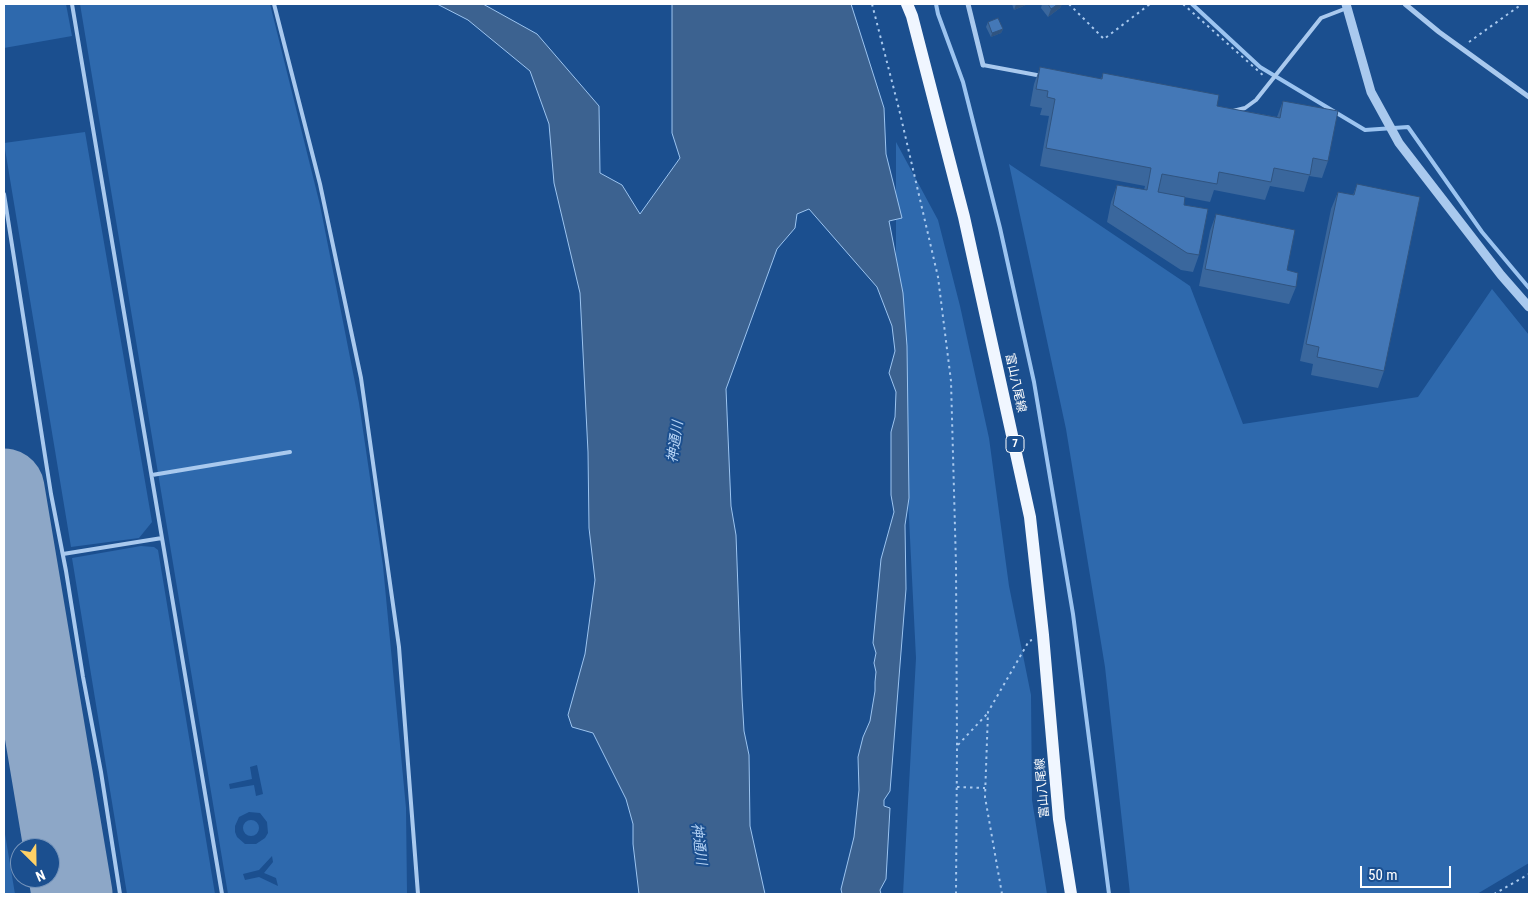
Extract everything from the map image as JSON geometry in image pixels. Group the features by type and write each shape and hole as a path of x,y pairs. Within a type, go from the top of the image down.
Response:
{"main road":[{"name":"富山八尾線","path":"907,4 912,16 964,217 1030,517 1043,635 1059,819 1071,894"},
{"path":"912,16 917,4"}],"street":[{"path":"968,4 983,65"},
{"path":"1405,4 1460,48 1529,97"},
{"path":"1347,6 1371,92 1399,143 1501,275 1529,307"}],"lane":[{"path":"72,4 222,894"},
{"path":"274,4 320,184 361,378 399,647 418,894"},
{"path":"1225,109 1234,111 1245,108 1256,100 1321,18 1347,6"},
{"path":"983,65 1051,77"},
{"path":"4,194 47,466 120,894"},
{"path":"152,475 290,452"},
{"path":"63,554 162,538"}],"path":[{"path":"872,4 899,109 938,277 951,381 956,564 956,894"},
{"path":"1070,4 1104,39 1150,4"},
{"path":"1183,4 1271,82"},
{"path":"1460,48 1522,4"},
{"path":"957,746 988,712 1029,641 1043,635"},
{"path":"988,712 985,797 1002,894"},
{"path":"956,787 985,788"},
{"path":"1494,894 1529,874"}],"shaded area":[{"path":"4,4 66,4 72,36 4,48"},
{"path":"80,4 270,4 320,205 359,403 383,566 406,808 407,894 228,894","holes":["257,765 263,794 256,796 254,785 230,789 229,784 252,779 250,767","249,812 260,813 267,822 268,833 265,838 256,844 245,844 237,837 235,832 235,826 239,817","272,856 273,862 264,873 276,878 278,886 259,877 245,880 243,874 259,870"]},
{"path":"85,132 152,522 139,538 71,547 4,143"},
{"path":"896,142 938,220 960,306 989,438 1009,586 1031,695 1032,800 1047,894 903,894 916,658 896,258"},
{"path":"1009,164 1190,286 1243,424 1418,397 1492,289 1529,335 1529,863 1477,894 1130,894 1105,667 1066,429"},
{"path":"141,546 154,547 158,550 215,894 127,894 72,558"},
{"path":"248,820 254,820 259,825 257,834 248,836 243,831 243,825"},
{"path":"4,828 10,864 10,888 14,888 15,894 4,894"}],"water":[{"name":"神通川","path":"437,4 483,4 537,34 599,106 600,173 622,185 640,214 680,158 672,133 672,4 851,4 884,108 886,154 902,218 889,221 903,293 907,346 909,498 905,525 906,589 890,791 884,800 884,806 890,808 886,879 880,890 881,894 842,894 841,889 854,837 859,790 858,757 863,737 870,721 875,691 876,672 874,663 876,653 873,643 881,559 894,512 891,495 891,432 895,417 896,392 889,373 895,351 892,326 877,287 809,209 797,214 795,228 777,249 726,389 731,506 736,535 744,731 749,755 750,826 765,894 639,894 633,844 633,824 626,799 593,733 572,727 568,715 585,654 595,580 589,528 588,452 580,293 554,183 549,124 530,71 468,20"}],"building":[{"path":"1048,4 1058,4 1051,9"},
{"path":"998,18 1003,29 992,33 988,22"},
{"path":"1040,67 1102,79 1103,73 1219,95 1217,106 1280,118 1283,101 1338,111 1328,161 1313,158 1310,175 1274,168 1271,182 1219,172 1217,184 1162,174 1158,192 1185,197 1184,205 1208,209 1199,255 1187,253 1113,205 1117,185 1147,190 1151,168 1046,148 1055,99 1047,97 1048,91 1036,89"},
{"path":"1357,184 1420,197 1384,371 1317,357 1319,347 1306,344 1338,192 1354,195"},
{"path":"1216,214 1295,230 1287,270 1298,273 1296,287 1205,269"}],"waterway":[{"path":"936,4 963,82 1000,228 1034,382 1073,614 1109,894"},
{"path":"1192,4 1260,67 1365,130 1408,127 1482,232 1529,288"}],"taxiway":[{"path":"4,575 18,599 27,622"}],"runway":[{"path":"4,489 72,894"}]}
